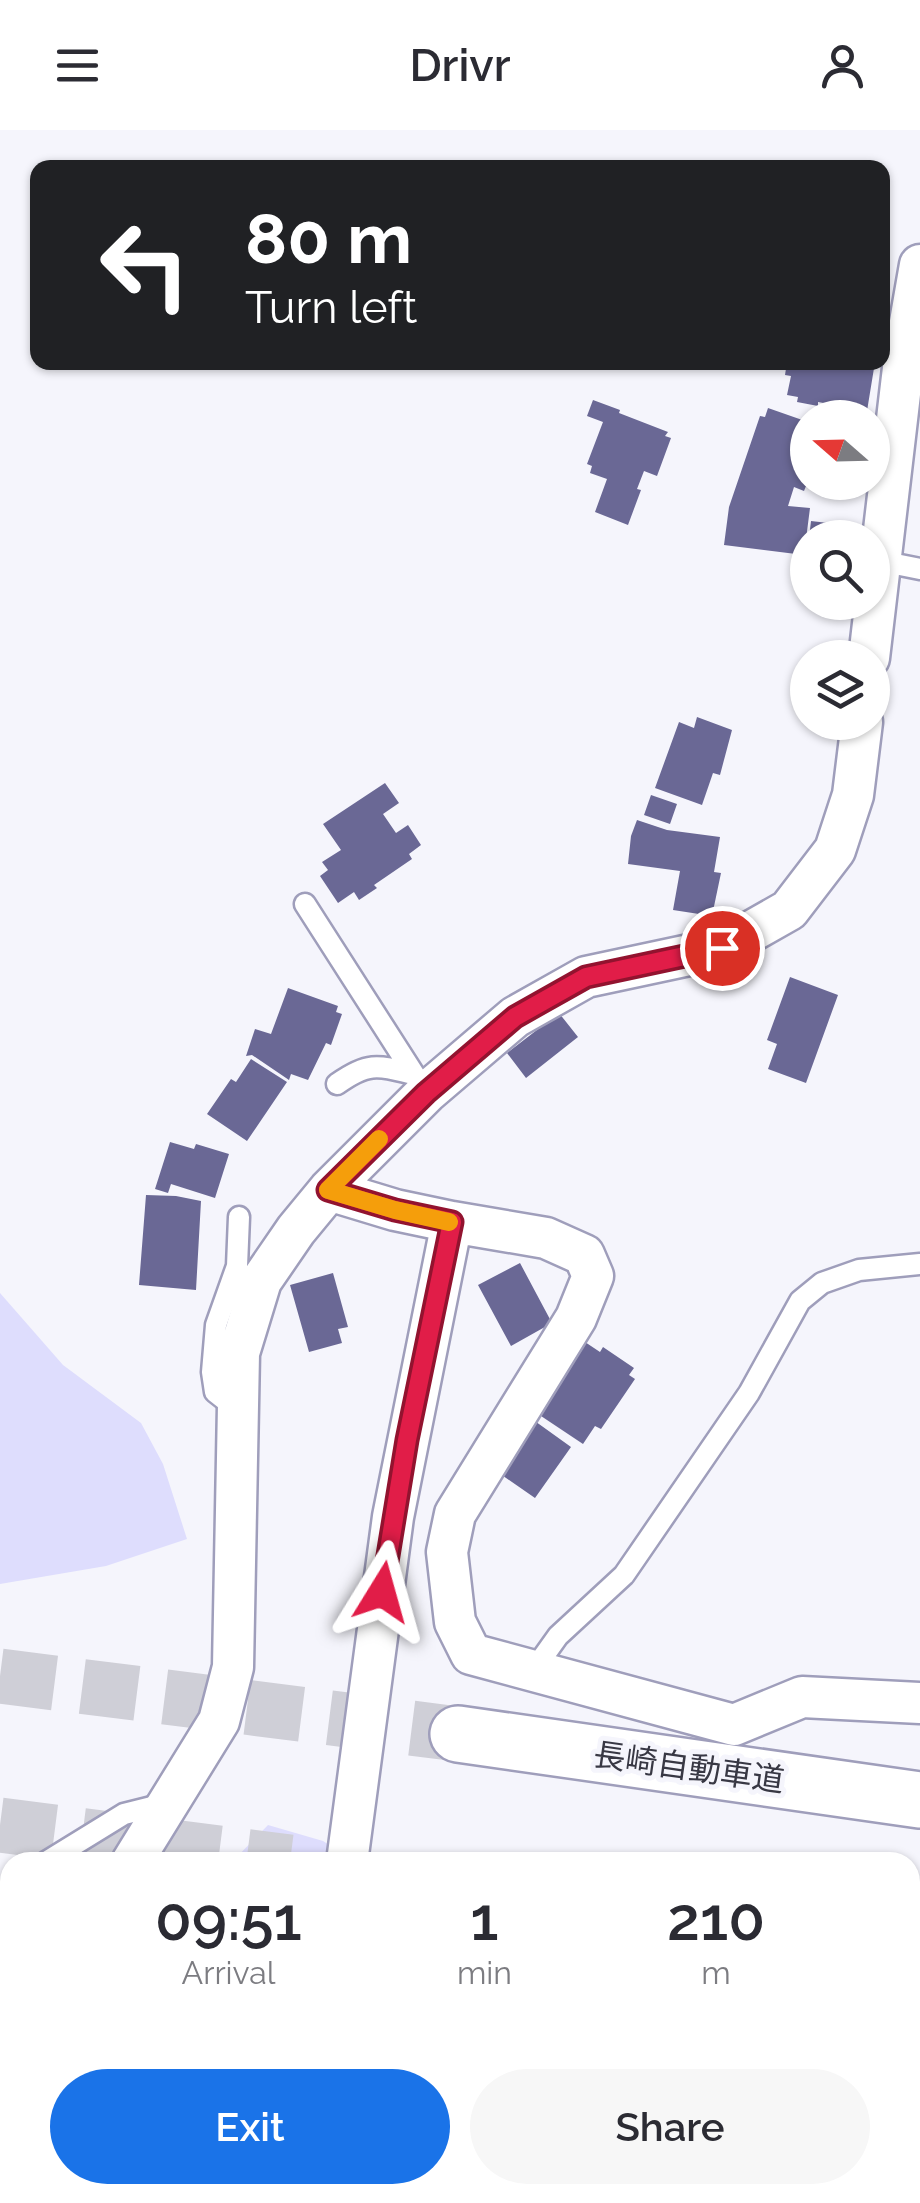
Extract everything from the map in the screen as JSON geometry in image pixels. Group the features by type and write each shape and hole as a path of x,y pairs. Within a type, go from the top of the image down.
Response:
{"highway":[{"name":"長崎自動車道","path":"458,1734 920,1800"}],"street":[{"path":"885,520 904,352 920,265"},
{"path":"138,1852 219,1721 233,1667 239,1352 262,1282 296,1230 419,1084 515,1017 586,977 722,948 789,910 834,850 853,795 860,740"},
{"path":"328,1190 395,1210 546,1238 584,1255 593,1276 576,1318 455,1514 447,1552 455,1622 472,1654 734,1726 802,1698 920,1703"},
{"path":"348,1852 393,1517 452,1222"}],"lane":[{"path":"890,563 920,568"},
{"path":"305,904 419,1084"},
{"path":"337,1084 365,1066 382,1066 419,1084"},
{"path":"238,1410 215,1392 212,1372 216,1325 237,1266 239,1217"},
{"path":"533,1671 558,1636 624,1575 749,1393 800,1302 822,1283 858,1270 920,1264"},
{"path":"62,1852 124,1814 170,1803"}],"shaded area":[{"path":"0,1293 63,1365 141,1423 163,1464 187,1539 106,1566 0,1584"},
{"path":"268,1825 323,1841 340,1852 242,1852"}],"building":[{"path":"786,370 874,370 869,400 797,400 787,395 791,376 785,375"},
{"path":"593,400 668,432 665,436 671,438 657,476 644,471 628,525 595,512 607,479 590,473 592,466 587,464 603,422 587,416"},
{"path":"768,408 790,416 788,506 810,508 808,520 790,520 790,553 724,545 729,507 760,416 765,417"},
{"path":"697,717 732,730 720,775 713,773 702,805 655,788 679,722 694,728"},
{"path":"385,783 399,803 383,814 396,833 408,825 421,845 409,854 412,859 374,885 377,888 359,900 354,892 338,903 320,876 328,870 322,862 341,850 323,824"},
{"path":"651,795 677,804 670,824 644,815"},
{"path":"637,820 667,830 720,837 714,872 721,873 712,916 673,910 680,871 628,864"},
{"path":"790,977 838,995 806,1083 768,1069 777,1044 767,1040"},
{"path":"288,988 338,1006 336,1012 342,1014 331,1045 326,1043 308,1080 291,1074 289,1080 252,1055 246,1056 255,1029 271,1034"},
{"path":"559,1013 578,1037 526,1078 507,1053"},
{"path":"251,1059 287,1082 247,1141 207,1114 231,1079 236,1082"},
{"path":"170,1142 194,1149 196,1144 229,1154 215,1198 171,1184 168,1193 155,1189"},
{"path":"146,1195 201,1201 196,1290 139,1285"},
{"path":"520,1263 552,1323 511,1346 478,1285"},
{"path":"333,1273 348,1327 338,1329 342,1343 309,1352 290,1285"},
{"path":"585,1342 600,1352 603,1347 634,1368 629,1375 635,1379 601,1429 595,1426 583,1444 538,1414 567,1358 572,1362"},
{"path":"532,1419 571,1447 535,1498 496,1471"}],"tunnel":[{"path":"0,1676 458,1734"},
{"path":"0,1825 212,1852"}],"slow traffic":[{"path":"379,1139 328,1190 449,1222"}],"route":[{"path":"382,1592 407,1440 452,1222 328,1190 404,1113 515,1017 586,977 722,948"}]}
